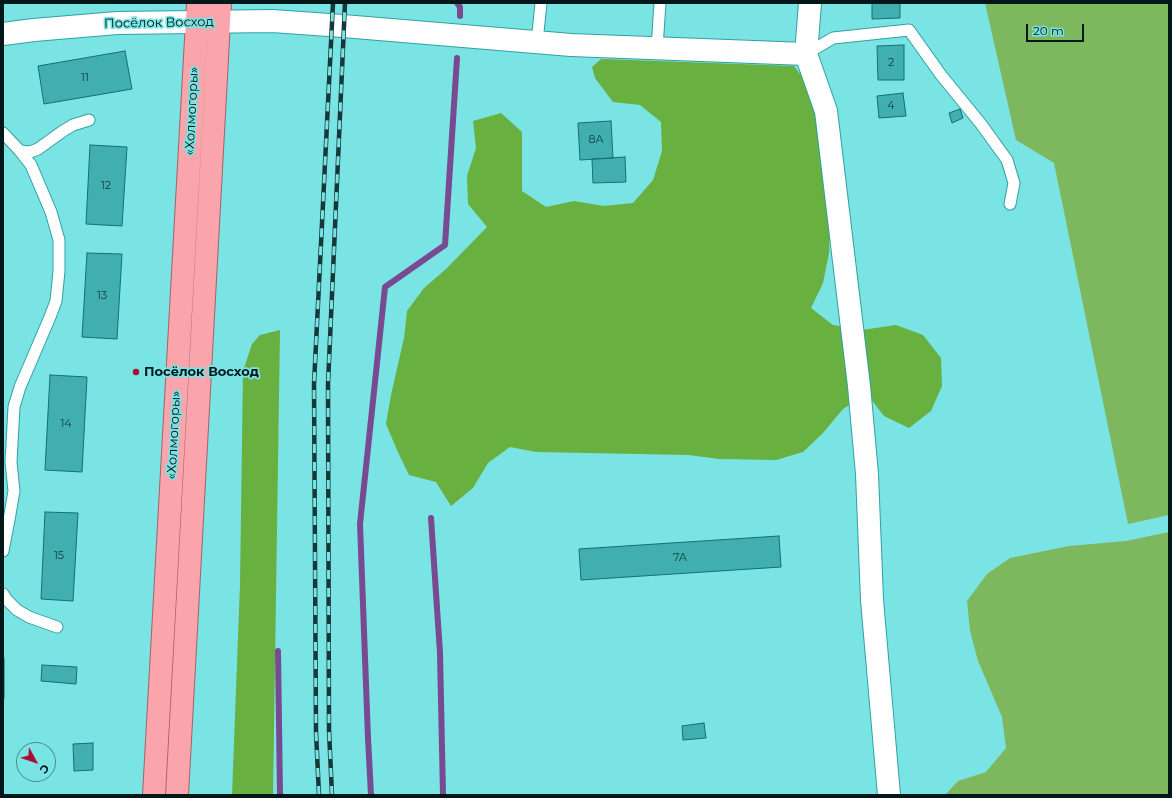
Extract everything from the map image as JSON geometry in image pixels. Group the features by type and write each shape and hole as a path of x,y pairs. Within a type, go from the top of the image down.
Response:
{"highway":[{"name":"«Холмогоры»","path":"154,795 197,12"},
{"name":"«Холмогоры»","path":"177,795 220,12"}],"street":[{"path":"810,3 806,54 826,111 859,386 867,474 872,600 889,795"},
{"name":"Посёлок Восход","path":"3,34 117,23 197,12 220,12 272,22 315,24 571,45 806,54"}],"lane":[{"path":"537,42 541,3"},
{"path":"658,48 660,3"},
{"path":"806,54 833,38 909,30 941,75 981,124 1007,160 1014,183 1010,204"},
{"path":"20,151 30,152 38,149 73,125 89,120"},
{"path":"3,133 31,165 51,212 59,240 59,272 56,301 20,387 14,407 11,462 14,491 3,551"},
{"path":"3,594 17,610 29,617 57,627"}],"green space":[{"path":"985,3 1169,3 1169,515 1128,524 1054,163 1016,140"},
{"path":"601,59 794,66 812,90 830,225 829,253 823,283 811,308 833,325 862,330 896,325 923,335 941,358 942,386 931,411 909,428 884,416 867,394 843,409 823,433 803,452 776,460 719,459 689,455 536,452 510,447 488,463 473,488 451,506 436,482 409,475 386,424 404,338 407,311 424,288 446,269 487,227 468,204 467,176 476,148 473,121 501,113 522,132 522,191 546,207 574,201 604,206 633,203 653,180 662,151 661,122 640,105 613,102 595,78 592,67"},
{"path":"280,330 273,795 232,795 240,585 243,371 252,344 260,335"},
{"path":"1169,532 1169,795 945,795 958,781 986,772 1006,748 1002,717 978,661 970,631 967,601 987,574 1010,558 1069,546 1126,541"}],"building":[{"path":"872,3 900,3 900,18 872,19"},
{"path":"904,45 904,80 878,80 877,46"},
{"path":"125,51 132,89 44,104 38,66"},
{"path":"903,93 906,116 879,118 877,96"},
{"path":"960,109 963,118 952,123 949,113"},
{"path":"611,121 613,158 580,160 578,123"},
{"path":"90,145 127,147 122,226 86,224"},
{"path":"625,157 626,182 593,183 592,159"},
{"path":"87,253 122,254 117,339 82,337"},
{"path":"50,375 87,377 82,472 45,470"},
{"path":"45,512 78,513 73,601 41,599"},
{"path":"779,536 781,567 581,580 579,549"},
{"path":"4,658 4,699 3,699"},
{"path":"42,665 77,667 76,684 41,681"},
{"path":"704,723 706,738 683,740 682,726"},
{"path":"93,743 93,770 74,771 73,744"}],"waterway":[{"path":"457,3 460,7 460,16"},
{"path":"371,795 360,524 385,287 445,245 457,58"},
{"path":"431,518 440,653 443,795"},
{"path":"278,651 280,795"}],"railway":[{"path":"319,795 316,732 314,384 333,3"},
{"path":"332,795 329,730 328,384 345,3"}],"place":[{"name":"Посёлок Восход","path":"136,372"}]}
